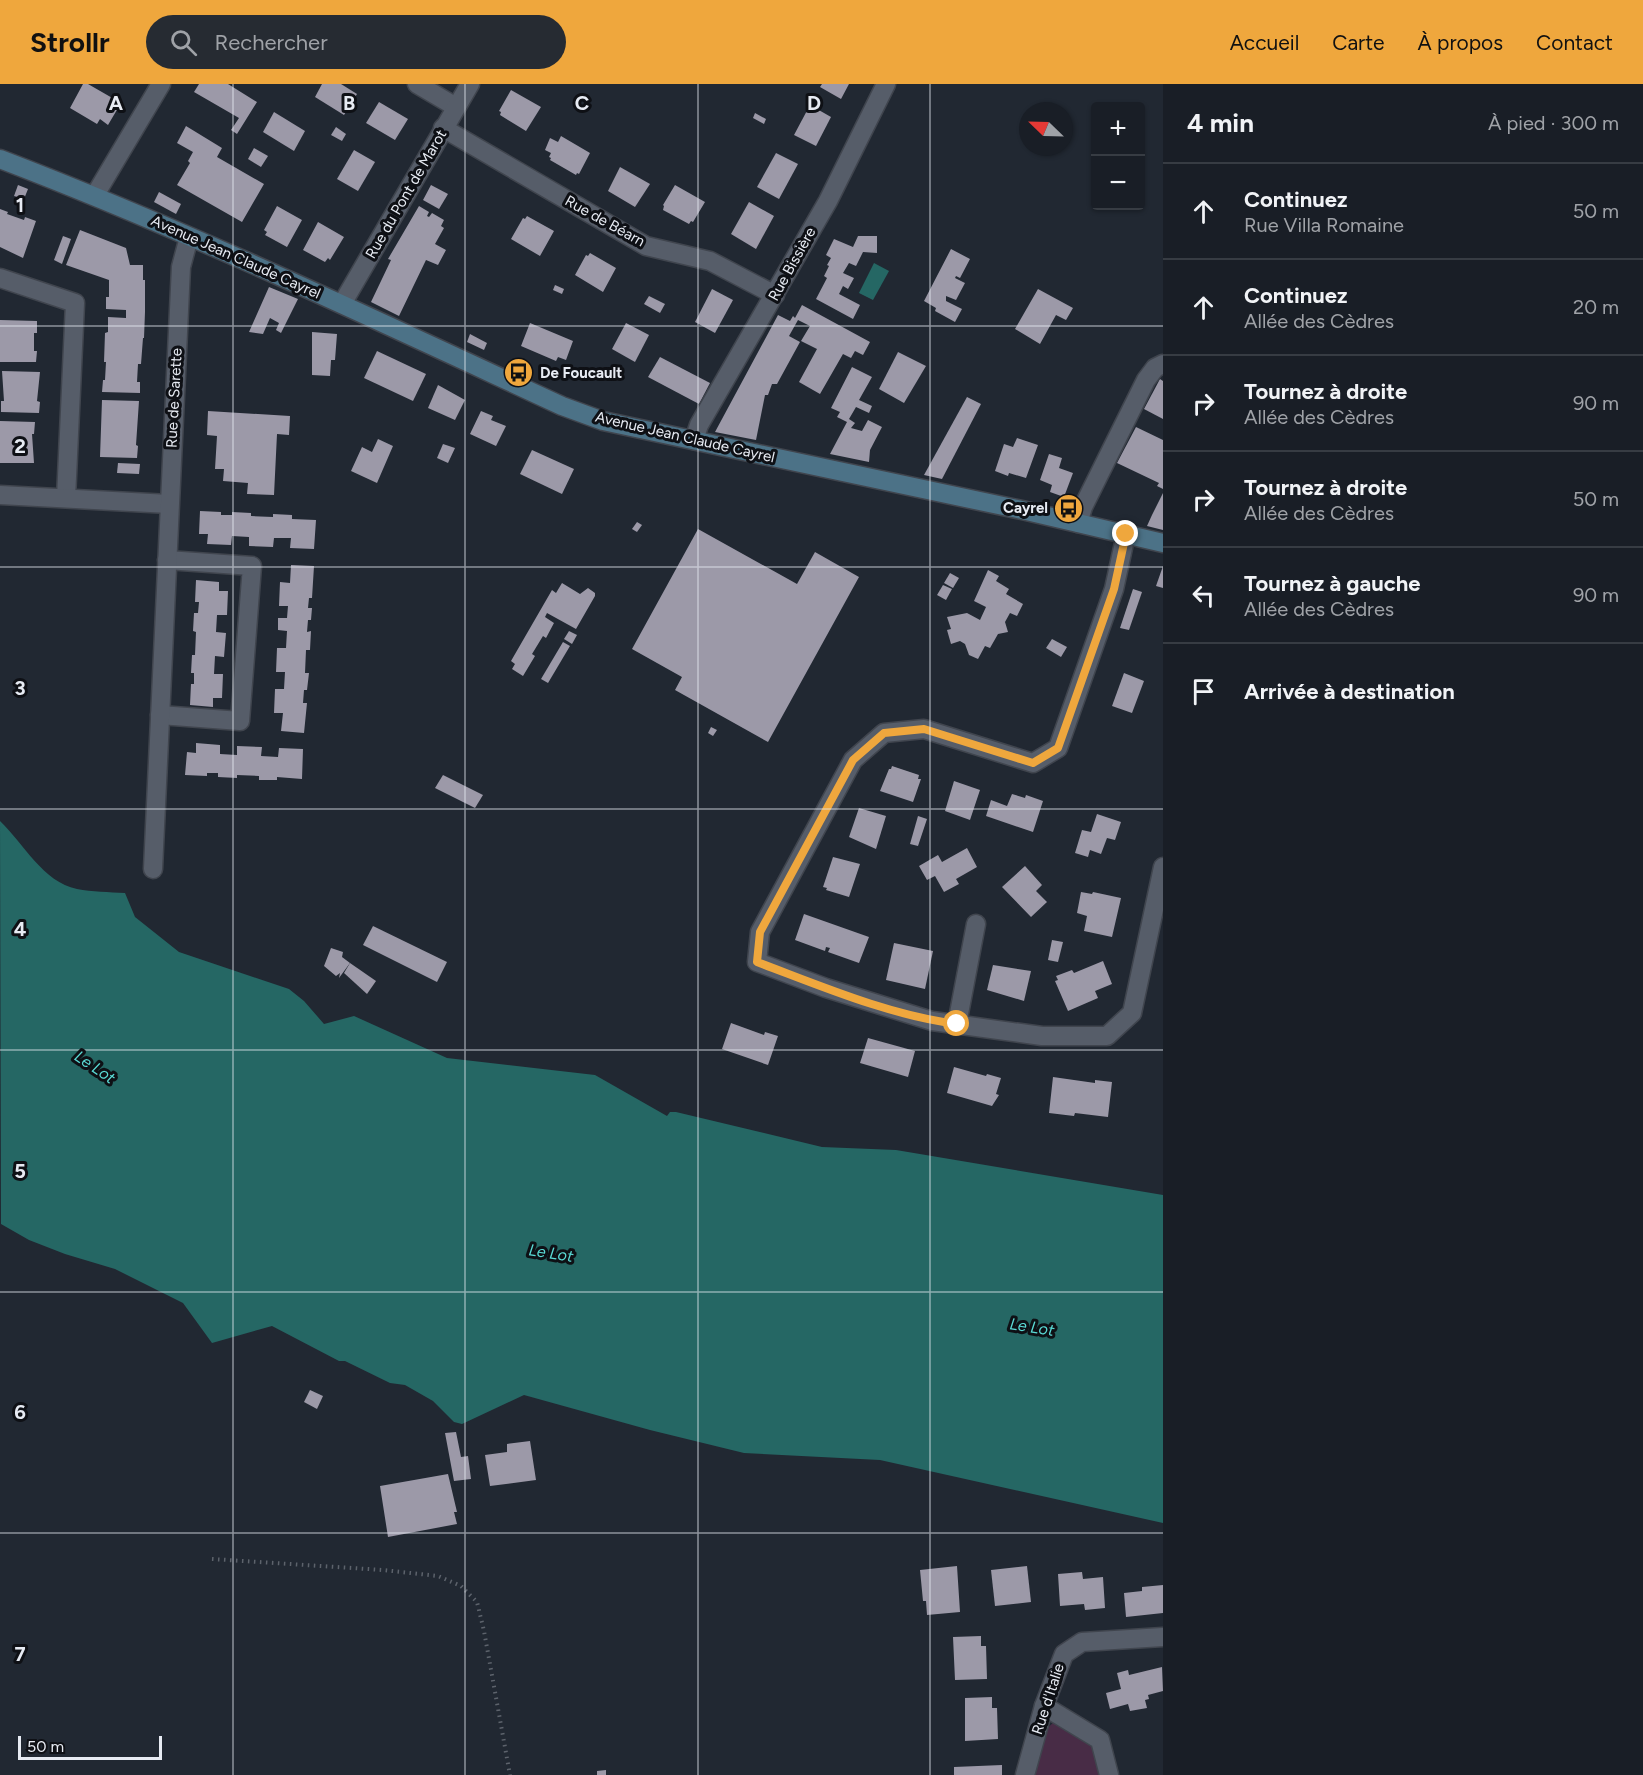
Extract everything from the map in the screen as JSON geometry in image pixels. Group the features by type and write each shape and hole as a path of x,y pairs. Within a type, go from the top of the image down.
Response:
{"main road":[{"name":"Avenue Jean Claude Cayrel","path":"0,159 95,195 248,261 562,406 603,421 1163,543"}],"street":[{"path":"95,195 161,84"},
{"path":"417,84 456,107"},
{"name":"Rue du Pont de Marot","path":"342,304 470,84"},
{"name":"Rue Bissière","path":"694,441 699,425 828,201 886,84"},
{"name":"Rue de Béarn","path":"443,128 646,246 710,261 775,295"},
{"name":"Rue de Sarette","path":"153,869 181,267 189,237"},
{"path":"0,278 75,303 66,498"},
{"path":"1078,523 1083,507 1146,380 1155,368 1163,364"},
{"path":"0,495 169,504"},
{"path":"1126,534 1114,589 1058,748 1033,763 924,729 884,733 853,760 760,932 757,962 932,1021 1042,1036 1107,1036 1132,1013 1163,867"},
{"path":"160,716 240,721 252,566 167,560"},
{"path":"957,1024 976,924"},
{"name":"Rue d'Italie","path":"1025,1775 1044,1706 1064,1654 1082,1642 1163,1637"},
{"path":"1044,1706 1100,1740 1109,1775"}],"path":[{"path":"212,1559 383,1570 438,1576 461,1586 477,1602 510,1775"}],"shaded area":[{"path":"1059,1722 1090,1739 1103,1775 1034,1775 1046,1729 1053,1723"}],"water":[{"path":"874,263 889,271 873,300 859,293"},
{"name":"Le Lot","path":"0,821 54,879 77,889 125,893 135,917 179,952 289,989 304,1001 324,1024 354,1016 447,1058 595,1075 667,1116 670,1112 676,1112 822,1147 896,1150 1163,1195 1163,1523 880,1460 744,1453 524,1395 462,1424 454,1422 433,1401 405,1385 390,1383 345,1361 339,1361 272,1326 212,1343 183,1303 115,1269 29,1240 1,1224"}],"building":[{"path":"83,84 88,84 121,103 108,125 100,119 97,124 70,108"},
{"path":"199,84 228,84 257,102 237,134 231,130 239,118 194,92"},
{"path":"322,84 341,84 357,94 344,115 315,97"},
{"path":"822,84 849,84 841,99 820,87"},
{"path":"511,90 541,107 526,131 500,115 499,111"},
{"path":"379,102 408,119 395,140 366,123"},
{"path":"810,105 831,117 816,146 794,135"},
{"path":"274,112 305,131 294,151 263,132"},
{"path":"755,113 766,119 764,124 753,118"},
{"path":"186,126 222,148 217,157 264,184 242,222 177,185 190,163 188,161 193,152 177,143"},
{"path":"336,127 346,134 342,141 331,135"},
{"path":"561,136 590,153 579,174 576,175 550,160 551,153 545,150 550,138 558,142"},
{"path":"254,148 268,156 261,167 248,159"},
{"path":"354,150 375,162 358,191 337,179"},
{"path":"776,153 798,164 779,199 757,187"},
{"path":"620,167 650,184 635,207 608,191"},
{"path":"18,185 28,189 24,199 14,196"},
{"path":"431,185 448,194 439,209 423,200"},
{"path":"675,185 705,202 693,222 689,224 663,210 663,205"},
{"path":"159,192 181,204 176,214 154,202"},
{"path":"749,202 774,216 756,249 731,234"},
{"path":"277,206 302,220 287,247 265,235 267,232 264,230"},
{"path":"419,206 429,212 427,216 429,217 432,213 444,220 441,226 444,228 435,244 446,250 438,265 426,260 399,316 371,302 391,260 388,259"},
{"path":"0,209 24,220 25,217 36,221 23,258 0,247"},
{"path":"527,216 554,231 540,256 511,239 523,218"},
{"path":"318,222 344,237 330,260 328,258 325,262 303,250"},
{"path":"80,230 126,248 130,265 143,265 144,338 141,364 138,364 137,382 140,382 140,393 102,392 103,380 105,380 105,333 108,332 108,317 126,318 126,310 106,309 109,280 66,265"},
{"path":"63,236 71,239 62,264 54,260"},
{"path":"858,236 877,236 877,253 863,252 856,266 849,263 843,273 854,278 848,289 843,286 839,294 860,305 853,319 816,299 827,278 824,276 831,258 826,255 834,239 853,247"},
{"path":"951,249 970,259 960,278 956,276 955,278 965,283 956,300 946,296 946,301 962,309 955,322 935,311 936,308 924,301"},
{"path":"590,253 616,268 603,292 575,275 586,255"},
{"path":"555,285 564,289 562,294 553,290"},
{"path":"269,287 298,299 281,333 276,330 279,323 270,318 263,334 249,332"},
{"path":"712,289 733,300 715,333 695,322"},
{"path":"1038,289 1073,308 1066,320 1056,315 1040,344 1015,329"},
{"path":"649,296 665,304 660,313 644,304"},
{"path":"802,305 870,342 863,355 855,351 851,358 843,354 820,394 799,382 817,349 801,341 810,326 798,320 789,336 800,342 777,384 772,384 768,395 765,395 756,440 715,432 778,315 790,321 793,316 795,318"},
{"path":"0,320 37,321 37,333 34,333 36,362 0,362"},
{"path":"530,323 573,341 566,360 558,357 556,361 521,346"},
{"path":"626,323 649,335 635,362 612,349"},
{"path":"312,332 337,334 335,360 331,360 330,376 312,375"},
{"path":"470,334 487,343 484,350 467,342"},
{"path":"377,351 426,374 413,401 364,378"},
{"path":"898,352 926,366 904,403 879,389"},
{"path":"660,357 710,383 699,404 648,377"},
{"path":"852,367 872,377 859,400 872,406 869,413 856,407 849,419 855,423 851,428 862,431 868,420 882,427 870,450 869,462 830,454 847,422 837,417 840,412 831,408"},
{"path":"2,371 40,372 37,401 40,402 39,413 1,412 1,401 4,401"},
{"path":"1160,379 1163,381 1163,419 1144,409"},
{"path":"438,385 465,400 455,420 428,408"},
{"path":"967,397 981,404 942,479 924,475"},
{"path":"102,400 139,401 137,458 100,457"},
{"path":"208,411 290,416 289,435 277,434 274,495 247,494 248,483 223,481 224,469 215,469 217,436 207,435"},
{"path":"481,411 493,416 491,420 506,426 496,446 470,434"},
{"path":"0,421 35,422 34,434 32,434 34,463 0,463"},
{"path":"1136,427 1163,440 1163,489 1157,486 1159,483 1117,463"},
{"path":"1017,438 1038,445 1026,478 1009,473 1008,476 995,471 1004,444 1013,447"},
{"path":"378,439 393,446 377,483 351,471 362,447 372,452"},
{"path":"443,444 455,448 448,463 437,458"},
{"path":"532,450 574,469 562,494 520,474"},
{"path":"1049,454 1062,458 1059,468 1073,473 1064,497 1050,492 1052,485 1040,480"},
{"path":"118,463 140,464 139,474 117,473"},
{"path":"1163,493 1163,530 1147,526"},
{"path":"200,511 221,512 221,515 232,515 232,512 251,513 251,516 292,515 292,519 316,520 314,549 290,548 291,538 274,538 273,547 249,546 249,537 232,536 231,545 207,544 208,534 199,534"},
{"path":"637,522 642,525 637,532 632,529"},
{"path":"698,529 797,584 815,552 859,577 768,742 675,690 682,677 632,649"},
{"path":"291,565 314,566 312,598 309,598 308,608 312,608 307,632 311,631 310,650 306,650 305,673 309,673 307,690 304,690 303,703 307,703 304,733 281,731 283,713 274,713 275,689 284,689 285,672 276,672 277,648 286,648 287,631 278,630 278,618 287,618 288,606 279,606 280,582 290,583"},
{"path":"1163,566 1163,588 1156,586"},
{"path":"988,570 999,576 996,581 1009,589 1006,594 1023,604 1017,616 1010,613 1005,622 1008,632 998,634 990,648 985,646 978,659 969,655 965,644 960,641 951,644 947,630 951,629 947,617 967,613 980,620 986,607 974,601"},
{"path":"950,573 959,578 953,588 944,583"},
{"path":"196,580 219,582 219,591 228,591 227,615 217,615 216,632 226,633 224,657 215,656 214,674 223,674 222,698 213,698 213,707 190,705 191,684 194,684 194,673 191,673 192,655 195,655 194,613 198,613 199,602 195,602"},
{"path":"562,583 580,594 588,588 595,593 595,596 576,629 547,613 545,617 554,623 546,638 543,636 532,654 535,656 523,676 512,669 515,664 511,661 552,590 556,593"},
{"path":"943,585 952,589 946,600 937,595"},
{"path":"1133,589 1142,592 1129,630 1120,628"},
{"path":"569,631 577,635 572,644 564,639"},
{"path":"1052,639 1067,647 1061,657 1046,648"},
{"path":"563,642 570,646 548,683 541,679"},
{"path":"1124,673 1144,681 1132,713 1112,706"},
{"path":"711,727 717,730 713,736 708,733"},
{"path":"196,743 220,745 220,754 237,755 237,746 262,747 261,756 278,757 279,748 303,749 302,779 277,777 277,780 259,780 259,776 218,777 218,773 207,773 207,776 185,775 187,752 196,753"},
{"path":"892,766 919,775 918,779 921,779 913,802 880,791"},
{"path":"443,775 483,795 475,808 435,788"},
{"path":"954,781 980,790 970,820 945,811"},
{"path":"1012,794 1025,798 1026,795 1043,801 1033,832 986,816 991,800 1007,806"},
{"path":"859,808 886,816 876,849 849,837"},
{"path":"1097,814 1121,822 1115,840 1107,838 1101,854 1090,850 1088,857 1075,853 1082,830 1091,832"},
{"path":"918,816 927,819 918,846 910,844"},
{"path":"967,848 977,867 956,879 959,884 944,892 935,876 927,880 919,866 938,855 942,862"},
{"path":"833,857 860,864 849,897 823,887"},
{"path":"1025,866 1042,885 1036,891 1047,902 1031,917 1002,887"},
{"path":"1081,892 1121,898 1112,937 1084,931 1087,916 1077,913"},
{"path":"804,914 869,937 859,963 828,952 830,948 826,947 825,951 795,940"},
{"path":"373,926 447,962 437,982 363,945"},
{"path":"1052,940 1063,942 1058,962 1048,960"},
{"path":"894,943 933,951 925,989 886,980"},
{"path":"331,948 343,952 342,957 350,963 339,978 340,973 336,976 324,966"},
{"path":"1103,961 1112,984 1095,991 1098,998 1068,1011 1055,981 1058,980 1056,976 1072,970 1074,973"},
{"path":"350,963 376,981 367,994 344,973"},
{"path":"993,965 1031,971 1024,1001 987,990"},
{"path":"731,1023 764,1035 765,1032 778,1036 768,1065 722,1049"},
{"path":"868,1038 915,1051 908,1077 860,1063"},
{"path":"954,1067 1001,1078 996,1094 999,1095 992,1106 947,1093"},
{"path":"1053,1077 1095,1083 1095,1080 1112,1082 1108,1117 1049,1113"},
{"path":"310,1390 323,1396 317,1409 304,1402"},
{"path":"456,1432 461,1457 468,1456 471,1479 454,1481 445,1433"},
{"path":"530,1441 536,1480 490,1486 485,1455 507,1452 507,1444"},
{"path":"448,1474 457,1512 454,1512 457,1524 388,1537 380,1486"},
{"path":"957,1566 960,1612 927,1615 926,1601 923,1601 920,1570"},
{"path":"1027,1566 1031,1602 995,1606 991,1570"},
{"path":"1082,1572 1083,1579 1103,1577 1105,1608 1085,1610 1084,1604 1060,1606 1058,1574"},
{"path":"1163,1585 1163,1613 1126,1617 1124,1593 1142,1591 1142,1587"},
{"path":"981,1636 981,1646 986,1646 987,1679 955,1680 953,1637"},
{"path":"1162,1667 1163,1691 1148,1695 1149,1699 1145,1700 1147,1708 1130,1711 1128,1704 1110,1709 1106,1693 1121,1689 1117,1673 1128,1670 1129,1675"},
{"path":"992,1697 992,1708 997,1708 998,1739 965,1741 965,1698"},
{"path":"1002,1765 1002,1775 954,1775 954,1767"},
{"path":"606,1770 606,1775 597,1775 597,1771"}],"place":[{"name":"De Foucault","path":"519,373"},
{"name":"Cayrel","path":"1069,508"}],"route":[{"path":"957,1024 932,1021 848,996 757,962 760,932 853,760 884,733 924,729 1033,763 1058,748 1114,589 1126,534"}]}
